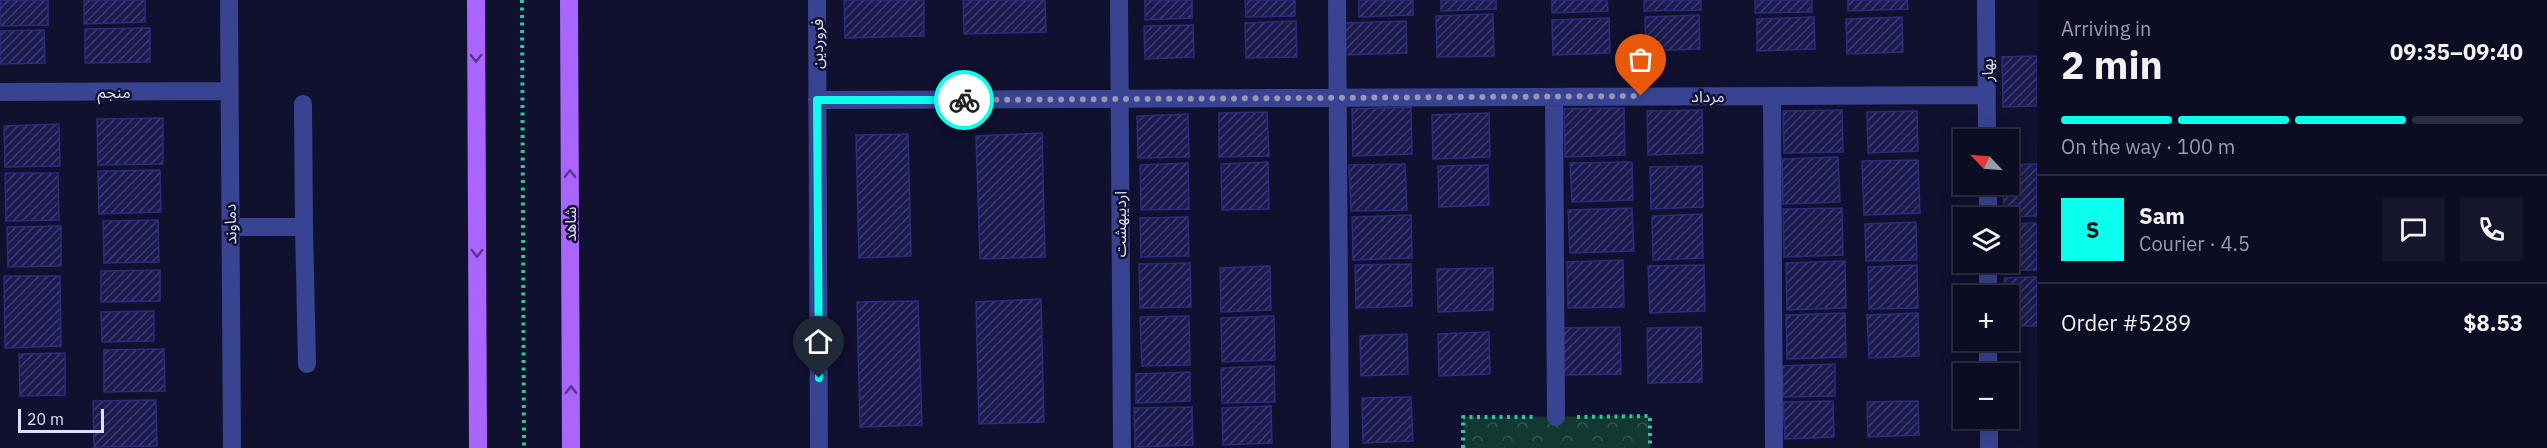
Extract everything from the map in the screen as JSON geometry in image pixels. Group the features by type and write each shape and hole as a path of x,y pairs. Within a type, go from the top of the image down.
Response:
{"main road":[{"path":"476,0 478,448"},
{"name":"شاهد","path":"569,0 571,448"}],"street":[{"name":"دماوند","path":"229,0 232,448"},
{"name":"فروردین","path":"817,0 819,448"},
{"name":"اردیبهشت","path":"1119,0 1122,448"},
{"path":"1337,0 1340,448"},
{"name":"بهار","path":"1986,0 1987,129"},
{"name":"منجم","path":"0,92 228,91"},
{"name":"مرداد","path":"817,100 1987,95"},
{"path":"1772,96 1774,448"},
{"path":"1554,97 1556,417"},
{"path":"303,104 307,364"},
{"path":"230,227 304,227"},
{"path":"1989,429 1989,448"}],"path":[{"path":"522,0 524,448"}],"green space":[{"path":"1650,416 1650,448 1463,448 1463,417"}],"building":[{"path":"0,0 48,0 48,25 0,26"},
{"path":"84,0 145,0 145,22 84,24"},
{"path":"844,0 924,0 924,36 845,38"},
{"path":"963,0 1045,0 1046,32 964,34"},
{"path":"1145,0 1192,0 1192,18 1145,20"},
{"path":"1245,0 1295,0 1295,16 1246,17"},
{"path":"1359,0 1413,0 1413,15 1359,17"},
{"path":"1441,0 1496,0 1496,9 1441,11"},
{"path":"1552,0 1607,0 1608,11 1552,13"},
{"path":"1644,0 1701,0 1701,10 1644,11"},
{"path":"1755,0 1812,0 1812,12 1755,13"},
{"path":"1848,0 1907,0 1908,9 1848,11"},
{"path":"1493,14 1494,56 1437,57 1436,16"},
{"path":"1699,15 1700,49 1646,51 1645,17"},
{"path":"1814,17 1815,49 1757,51 1757,19"},
{"path":"1902,17 1903,52 1847,54 1846,19"},
{"path":"1609,18 1610,53 1553,55 1552,20"},
{"path":"1296,21 1297,57 1246,58 1245,23"},
{"path":"1406,21 1407,53 1345,55 1344,23"},
{"path":"1193,25 1194,57 1145,59 1144,26"},
{"path":"150,28 150,62 85,63 85,29"},
{"path":"44,30 45,63 0,64 0,31"},
{"path":"2037,56 2037,106 2003,107 2002,57"},
{"path":"1411,107 1412,154 1353,156 1352,109"},
{"path":"1624,108 1625,155 1565,157 1564,109"},
{"path":"1702,110 1703,153 1648,155 1647,111"},
{"path":"1842,110 1843,152 1784,153 1783,111"},
{"path":"1917,111 1918,151 1868,153 1867,112"},
{"path":"1267,112 1269,156 1219,157 1219,113"},
{"path":"1489,113 1490,157 1433,159 1432,115"},
{"path":"1188,114 1189,157 1138,158 1137,116"},
{"path":"163,118 163,164 98,165 97,119"},
{"path":"59,124 60,166 5,167 4,126"},
{"path":"1042,133 1045,257 980,259 976,136"},
{"path":"908,134 911,256 859,258 856,135"},
{"path":"1838,157 1840,202 1783,204 1782,159"},
{"path":"1918,160 1920,213 1864,215 1862,161"},
{"path":"1268,162 1269,209 1222,210 1221,164"},
{"path":"1632,162 1633,200 1572,202 1570,163"},
{"path":"1188,163 1189,209 1141,210 1140,165"},
{"path":"1405,164 1407,210 1351,211 1349,165"},
{"path":"2037,164 2037,216 2019,217 2019,207 2004,207 2003,195 2019,195 2019,165"},
{"path":"1488,165 1489,205 1439,207 1438,166"},
{"path":"1702,166 1703,207 1651,209 1650,167"},
{"path":"160,170 161,212 99,214 98,171"},
{"path":"5,173 58,173 59,220 6,221"},
{"path":"1632,208 1634,251 1570,253 1568,210"},
{"path":"1842,208 1843,255 1784,257 1783,209"},
{"path":"1702,214 1703,258 1653,260 1652,216"},
{"path":"1411,215 1412,258 1353,260 1352,217"},
{"path":"1188,217 1189,256 1141,257 1140,218"},
{"path":"158,220 159,262 104,263 103,221"},
{"path":"1916,222 1917,260 1866,261 1865,224"},
{"path":"2037,223 2037,270 2019,270 2019,224"},
{"path":"61,226 61,266 8,267 7,227"},
{"path":"1623,260 1624,307 1568,308 1567,262"},
{"path":"1845,261 1846,308 1787,310 1786,263"},
{"path":"1190,263 1191,307 1140,308 1139,264"},
{"path":"1411,264 1412,306 1356,308 1355,265"},
{"path":"1704,265 1705,311 1650,313 1648,266"},
{"path":"1917,265 1918,308 1869,309 1868,267"},
{"path":"1270,266 1271,310 1221,312 1220,268"},
{"path":"1493,268 1493,310 1438,312 1437,269"},
{"path":"160,270 160,301 101,302 101,271"},
{"path":"4,276 60,276 61,346 5,348"},
{"path":"2037,277 2037,326 2019,326 2019,285 2004,285 2004,278"},
{"path":"1041,299 1044,422 979,424 976,302"},
{"path":"918,301 922,425 860,427 857,302"},
{"path":"154,311 154,341 102,342 101,312"},
{"path":"1845,313 1846,357 1787,359 1786,315"},
{"path":"1918,313 1919,356 1869,358 1867,315"},
{"path":"1189,316 1190,365 1142,366 1140,317"},
{"path":"1274,316 1275,360 1222,362 1221,318"},
{"path":"1620,327 1621,374 1564,375 1562,328"},
{"path":"1701,327 1702,382 1648,383 1647,328"},
{"path":"1489,332 1490,374 1439,376 1438,334"},
{"path":"1407,334 1408,374 1361,376 1360,336"},
{"path":"164,349 165,391 104,392 104,350"},
{"path":"65,353 65,395 20,396 19,354"},
{"path":"1835,364 1835,396 1783,397 1782,366"},
{"path":"1274,366 1275,402 1222,403 1221,368"},
{"path":"1190,372 1190,401 1136,403 1136,374"},
{"path":"1411,397 1413,441 1363,443 1362,398"},
{"path":"156,400 157,446 94,447 93,401"},
{"path":"1833,401 1834,437 1785,439 1783,402"},
{"path":"1918,401 1919,435 1868,437 1867,402"},
{"path":"1271,406 1272,443 1223,445 1222,408"},
{"path":"1192,407 1193,445 1135,447 1134,408"}],"way so far":[{"path":"964,100 1641,96"}],"route":[{"path":"819,378 817,100 964,100"}]}
